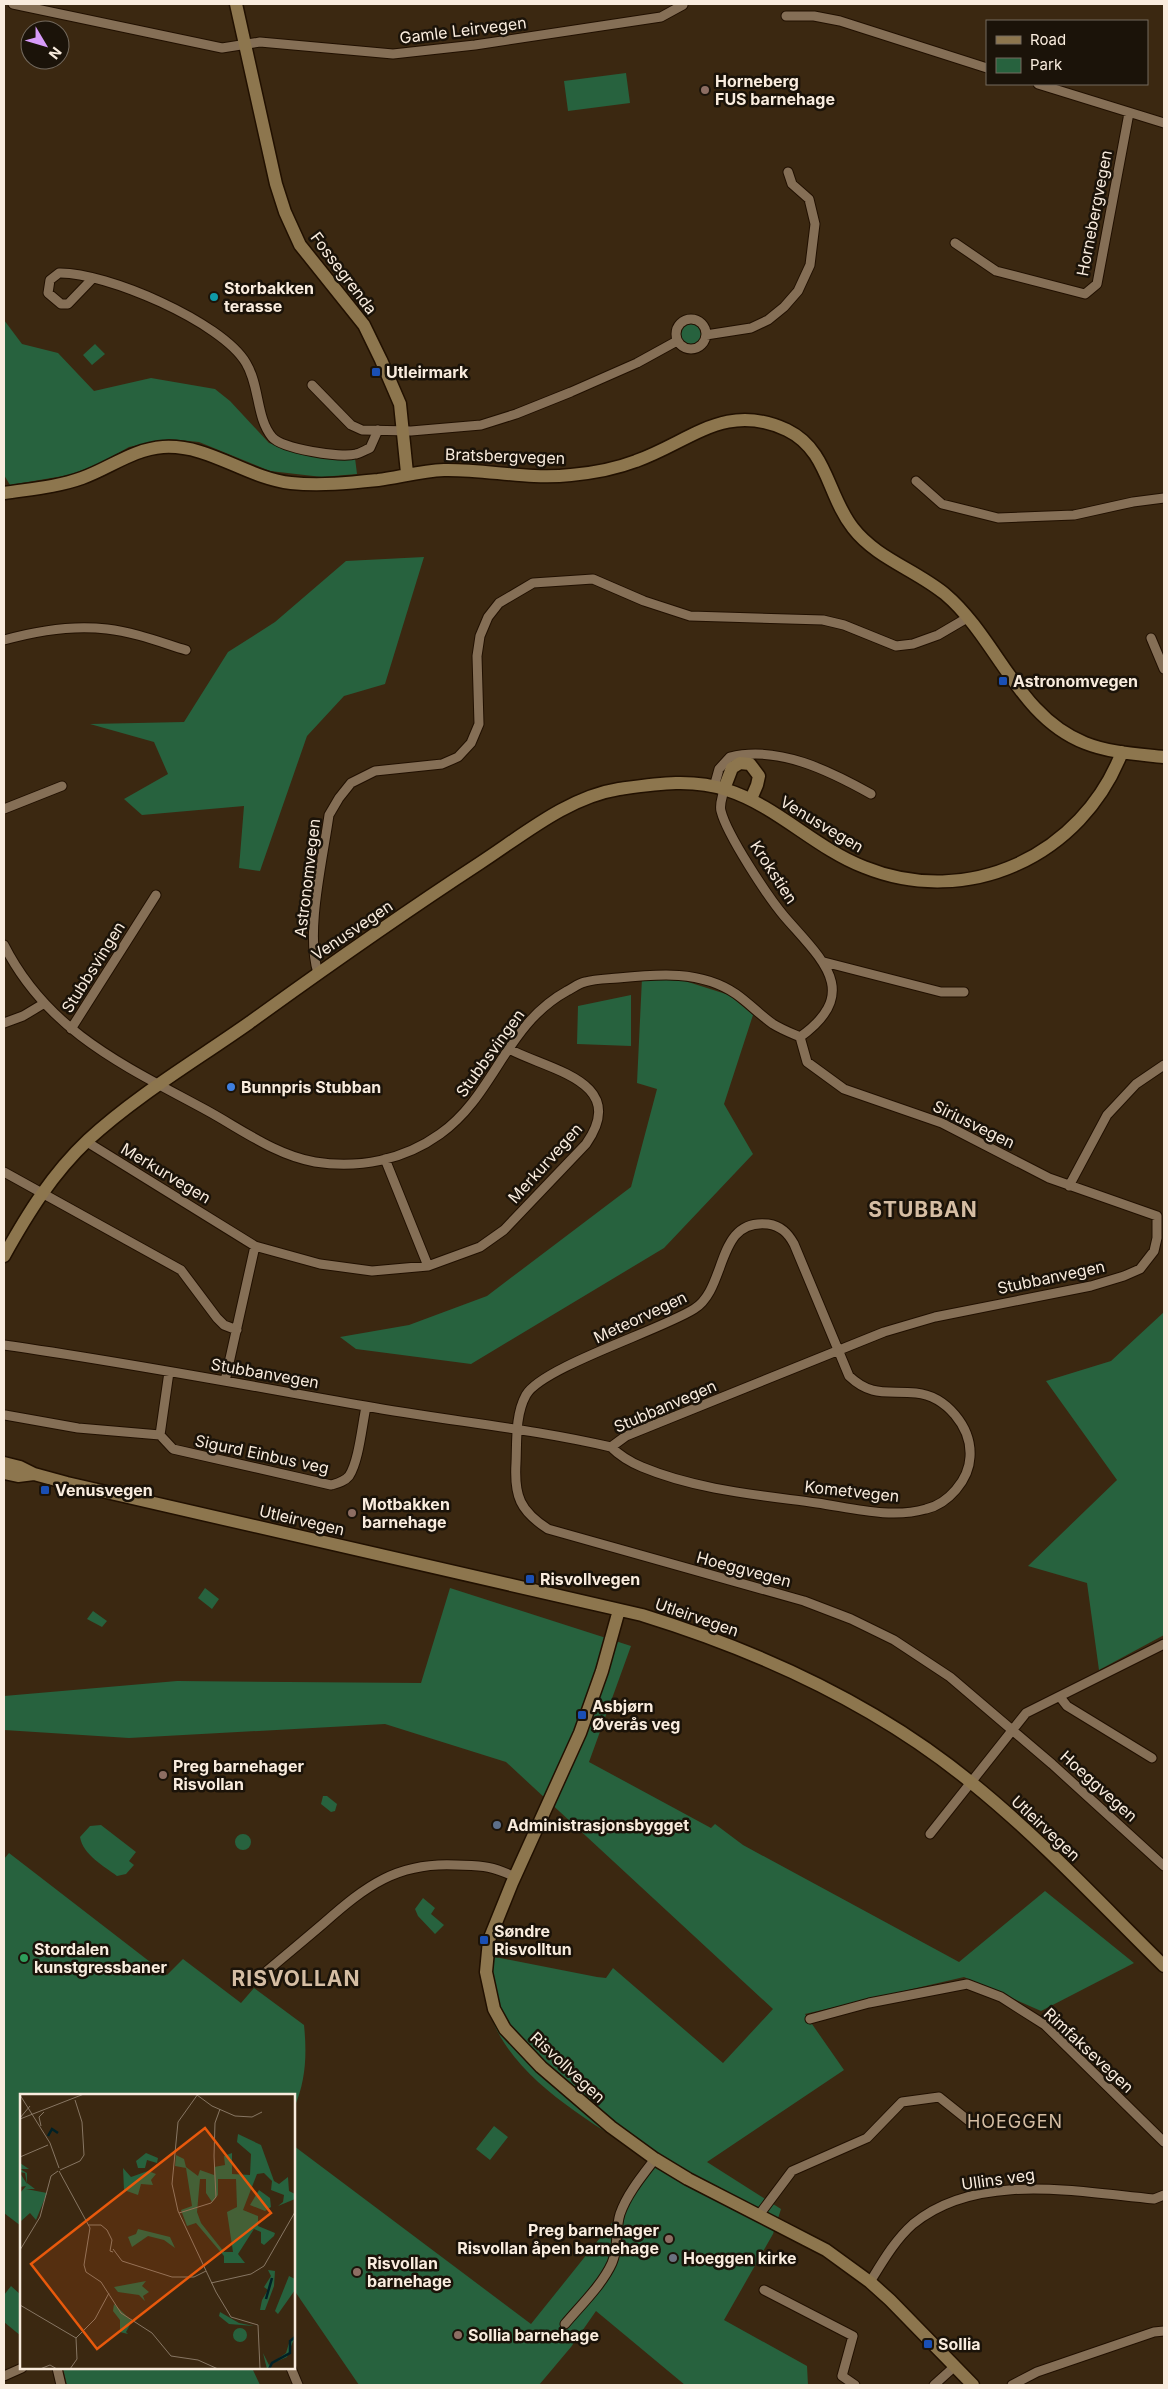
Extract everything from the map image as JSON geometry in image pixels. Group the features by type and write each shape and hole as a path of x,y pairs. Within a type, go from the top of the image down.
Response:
{"street":[{"path":"13,4 222,48 244,45"},
{"name":"Fossegrenda","path":"236,4 276,184 285,212 300,245 364,325 400,404 407,473"},
{"name":"Gamle Leirvegen","path":"244,45 260,42 393,54 475,46 661,17 683,5"},
{"path":"786,16 814,16 840,21 986,68"},
{"path":"1041,85 1164,123"},
{"name":"Hornebergvegen","path":"956,243 996,271 1085,294 1097,284 1129,113"},
{"path":"706,335 752,328 774,316 798,291 810,265 815,224 809,200 792,184 788,172"},
{"path":"93,278 68,304 61,304 48,293 50,280 59,273 93,278 159,301 208,328 245,361 254,378 266,427 273,439 301,450 355,455 370,448 378,430"},
{"path":"695,319 702,324 706,335 703,344 696,348 687,349 677,341 677,328 686,320 695,319"},
{"path":"312,385 351,426 362,430 404,430 480,425 516,414 638,363 677,341"},
{"name":"Bratsbergvegen","path":"4,493 46,487 76,480 127,456 164,447 197,450 267,479 293,483 335,484 441,470 549,477 585,474 637,461 712,425 735,421 773,424 797,436 813,450 825,470 844,514 859,535 880,552 937,588 968,618 1013,680 1047,720 1083,743 1122,752 1164,757"},
{"path":"916,481 942,504 998,518 1074,515 1133,502 1164,498"},
{"name":"Astronomvegen","path":"318,973 314,960 314,938 330,815 339,798 351,783 375,771 442,764 458,757 471,743 479,724 477,656 480,636 488,617 499,603 512,594 533,583 593,579 644,601 690,616 823,620 844,625 896,646 913,644 938,635 968,618"},
{"path":"4,640 59,630 96,628 133,634 186,650"},
{"path":"1151,638 1164,668"},
{"name":"Venusvegen","path":"4,1256 40,1193 87,1142 116,1115 318,973 540,823 587,797 616,789 688,782 719,788 751,799 830,851 862,867 893,877 951,883 994,875 1036,855 1077,822 1106,786 1122,752"},
{"name":"Krokstien","path":"800,1037 816,1025 830,1004 831,983 824,962 782,914 741,850 720,809 719,769 730,757 770,754 831,773 872,794"},
{"path":"719,788 732,768 740,763 750,764 759,776 751,799"},
{"path":"4,809 62,786"},
{"name":"Stubbsvingen","path":"71,1029 156,896"},
{"name":"Stubbsvingen","path":"4,945 16,970 43,1004 71,1029 145,1078 160,1084 256,1138 301,1158 335,1164 357,1164 385,1160 419,1147 452,1125 478,1095 523,1027 552,999 582,982 645,975 681,975 702,978 734,992 774,1024 800,1037"},
{"path":"824,962 941,992 964,992"},
{"path":"4,1023 23,1016 43,1004"},
{"name":"Siriusvegen","path":"800,1037 807,1062 844,1089 942,1123 1049,1178 1069,1186 1160,1213"},
{"name":"Merkurvegen","path":"87,1142 255,1246 341,1268 372,1270 428,1266 469,1252 494,1239 586,1144 597,1126 599,1111 597,1102 586,1086 566,1073 509,1049"},
{"path":"1069,1186 1107,1115 1136,1084 1164,1065"},
{"path":"385,1160 428,1266"},
{"path":"4,1172 181,1270 217,1318 224,1325 237,1330"},
{"name":"Stubbanvegen","path":"4,1345 225,1381 366,1407 517,1429 611,1447 626,1436 884,1332 935,1317 1091,1286 1124,1276 1140,1269 1154,1252 1160,1213"},
{"name":"Meteorvegen","path":"517,1429 527,1395 543,1380 694,1309 703,1302 714,1284 728,1244 742,1230 758,1224 779,1227 790,1236 838,1350"},
{"path":"225,1381 255,1246"},
{"name":"Kometvegen","path":"611,1447 622,1457 643,1468 737,1492 889,1513 928,1509 945,1500 966,1474 970,1457 963,1426 954,1413 937,1400 918,1393 886,1394 858,1384 849,1376 838,1350"},
{"path":"5,1415 78,1428 160,1435 169,1372"},
{"name":"Sigurd Einbus veg","path":"160,1435 173,1449 331,1485 341,1483 348,1477 353,1467 366,1407"},
{"name":"Hoeggvegen","path":"517,1429 515,1490 522,1506 548,1529 776,1592 843,1615 894,1640 950,1677 1013,1730 1164,1866"},
{"name":"Utleirvegen","path":"4,1463 20,1467 34,1474 619,1610 707,1636 793,1672 883,1720 972,1783 1030,1833 1164,1966"},
{"name":"Utleirvegen","path":"4,1472 18,1476 34,1474"},
{"name":"Risvollvegen","path":"619,1610 602,1671 580,1733 515,1877 489,1940 486,1972 494,2009 505,2029 541,2067 598,2117 655,2159 826,2250 870,2282 890,2300 973,2385"},
{"path":"930,1834 1026,1713 1164,1644"},
{"path":"1060,1697 1067,1706 1152,1758"},
{"path":"260,1977 364,1889 401,1870 451,1864 491,1866 515,1877"},
{"name":"Rimfaksevegen","path":"810,2019 869,2003 968,1984 1001,1998 1046,2025 1164,2142"},
{"path":"759,2215 792,2171 867,2138 902,2102 940,2097 969,2121"},
{"path":"565,2324 590,2295 611,2265 615,2255 620,2215 629,2195 655,2159"},
{"name":"Ullins veg","path":"870,2282 888,2252 912,2225 930,2212 951,2201 993,2192 1043,2188 1154,2199 1164,2195"},
{"path":"764,2290 853,2336 842,2376 855,2385"},
{"path":"1012,2385 1037,2372 1154,2332 1164,2331"},
{"path":"934,2385 954,2366"},
{"path":"4,2376 20,2369"},
{"path":"57,2369 61,2385"},
{"path":"291,2369 298,2385"}],"green space":[{"path":"626,73 630,103 568,111 564,81"},
{"path":"4,320 22,344 58,353 94,391 151,378 215,389 230,401 269,443 307,453 355,458 357,474 322,477 270,471 199,442 169,439 129,447 99,464 69,475 10,485 4,475"},
{"path":"691,323 699,326 702,334 699,342 691,345 683,342 680,334 683,326"},
{"path":"95,344 105,354 92,365 83,355"},
{"path":"424,557 385,684 344,696 307,736 260,871 239,868 244,806 142,815 124,799 168,774 154,742 90,724 184,722 228,652 275,622 346,561"},
{"path":"642,978 685,981 729,995 753,1015 724,1104 753,1154 664,1248 471,1364 356,1349 340,1337 409,1325 487,1296 631,1187 657,1089 637,1083"},
{"path":"631,995 631,1046 577,1044 578,1006"},
{"path":"1164,1312 1164,1635 1099,1670 1087,1583 1028,1566 1117,1480 1046,1381 1111,1361"},
{"path":"205,1588 219,1599 212,1609 198,1598"},
{"path":"450,1588 631,1646 589,1762 711,1828 715,1824 743,1845 959,1962 1045,1891 1134,1963 1041,2011 964,1977 805,2014 844,2070 707,2162 781,2209 773,2234 724,2320 807,2366 808,2385 685,2385 596,2311 571,2347 539,2385 359,2385 295,2291 295,2147 531,2324 620,2213 651,2161 558,2098 536,2080 517,2060 501,2038 490,2014 488,1993 490,1956 606,1978 613,1968 723,2063 773,2009 506,1762 385,1724 129,1738 4,1730 4,1696 177,1681 421,1683"},
{"path":"93,1611 107,1621 102,1627 87,1619"},
{"path":"323,1796 327,1796 337,1804 335,1811 331,1812 321,1804"},
{"path":"101,1825 136,1852 129,1861 134,1865 126,1874 117,1876 95,1860 85,1849 80,1837 90,1826"},
{"path":"243,1834 251,1842 243,1850 235,1842"},
{"path":"9,1853 167,1975 183,1959 241,2003 254,1988 304,2025 305,2067 295,2106 295,2094 20,2094 20,2225 4,2213 4,1859"},
{"path":"423,1898 435,1908 431,1914 444,1925 435,1934 418,1916 415,1909"},
{"path":"494,2126 508,2137 490,2160 476,2149"},
{"path":"11,2286 20,2294 20,2335 4,2322 4,2295"},
{"path":"63,2369 252,2369 260,2385 67,2385"}],"place":[{"name":"Horneberg FUS barnehage","path":"705,90"},
{"name":"Storbakken terasse","path":"214,297"},
{"name":"Utleirmark","path":"376,372"},
{"name":"Astronomvegen","path":"1003,681"},
{"name":"Bunnpris Stubban","path":"231,1087"},
{"name":"Venusvegen","path":"45,1490"},
{"name":"Motbakken barnehage","path":"352,1513"},
{"name":"Risvollvegen","path":"530,1579"},
{"name":"Asbjørn Øverås veg","path":"582,1715"},
{"name":"Preg barnehager Risvollan","path":"163,1775"},
{"name":"Administrasjonsbygget","path":"497,1825"},
{"name":"Søndre Risvolltun","path":"484,1940"},
{"name":"Stordalen kunstgressbaner","path":"24,1958"},
{"name":"Preg barnehager Risvollan åpen barnehage","path":"669,2239"},
{"name":"Hoeggen kirke","path":"673,2258"},
{"name":"Risvollan barnehage","path":"357,2272"},
{"name":"Sollia barnehage","path":"458,2335"},
{"name":"Sollia","path":"928,2344"}],"district":[{"name":"STUBBAN","path":"923,1209"},
{"name":"RISVOLLAN","path":"296,1978"},
{"name":"HOEGGEN","path":"1015,2121"}]}
